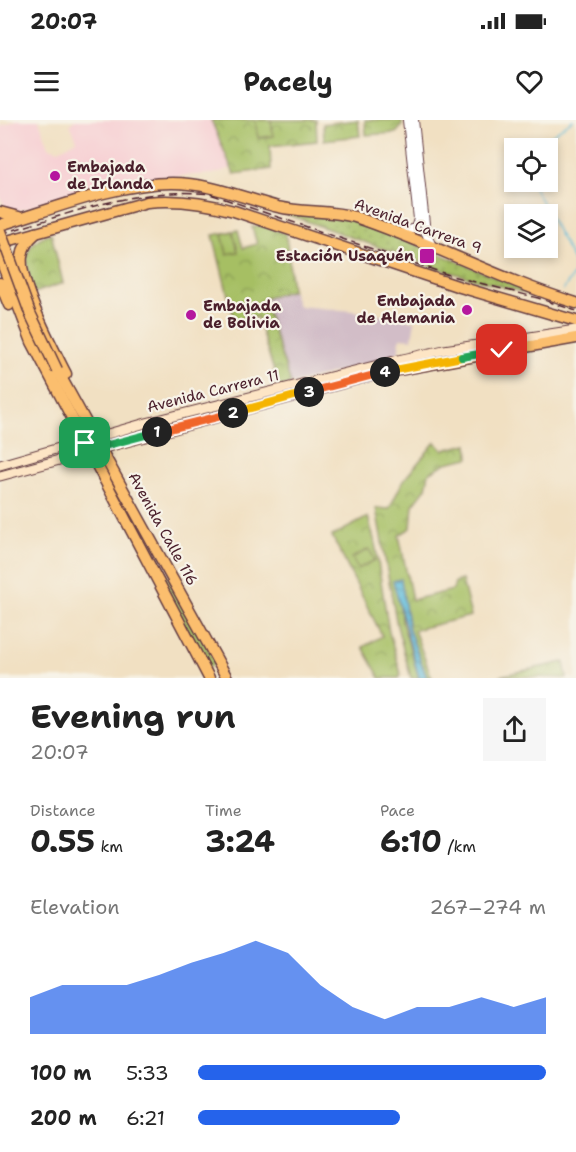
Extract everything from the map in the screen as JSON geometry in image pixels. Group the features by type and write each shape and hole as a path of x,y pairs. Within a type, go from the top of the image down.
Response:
{"main road":[{"name":"Avenida Carrera 9","path":"0,225 117,191 172,183 216,188 289,209 346,215 431,244 531,287 576,303"},
{"path":"0,243 147,202 169,200 199,203 244,214 460,287 576,321"},
{"path":"0,212 14,217 28,217"},
{"name":"Avenida Calle 116","path":"0,231 53,372"},
{"path":"36,232 23,249 23,272 76,414"},
{"name":"Avenida Calle 116","path":"0,258 25,326 76,414 98,442 222,676"},
{"path":"0,284 30,354 76,414"},
{"name":"Avenida Carrera 11","path":"98,442 444,350 576,330"},
{"path":"387,372 576,337"},
{"name":"Avenida Carrera 11","path":"0,465 387,372 428,360 576,337"},
{"name":"Avenida Calle 116","path":"76,414 86,445 209,678"},
{"name":"Avenida Carrera 11","path":"0,476 86,445"}],"street":[{"path":"400,233 410,231 418,219 407,120"},
{"path":"414,120 426,233 431,244"}],"shaded area":[{"path":"17,120 39,120 49,147 59,150 77,140 70,124 75,120 211,120 232,168 213,174 140,178 16,211 6,209 0,197 0,127"},
{"path":"292,290 298,306 353,311 415,321 412,339 400,338 398,356 291,384 263,299"}],"green space":[{"path":"211,120 316,120 317,141 270,146 271,169 234,174"},
{"path":"255,120 271,120 273,136 258,138"},
{"path":"358,120 360,136 324,140 323,124"},
{"path":"365,120 402,120 402,126 396,133 366,135"},
{"path":"281,212 346,218 392,234 550,300 439,269"},
{"path":"260,225 286,233 292,290 263,299 291,384 279,387 257,317 235,324 213,235 238,230 243,248 257,244 252,227"},
{"path":"233,231 238,252 227,254 222,234"},
{"path":"51,233 63,283 34,293 28,274 27,257 33,244"},
{"path":"435,442 443,450 468,444 469,458 446,463 429,473 426,488 413,505 411,528 399,535 412,600 453,590 455,582 462,580 471,616 414,630 432,678 427,678 409,630 400,579 402,622 419,678 411,678 397,626 376,508 389,509 403,481"},
{"path":"101,453 216,663 207,668 94,456"},
{"path":"368,517 375,543 389,632 401,674 399,678 380,678 363,647 382,636 332,536"},
{"path":"369,549 375,560 358,569 352,558"},
{"path":"564,662 567,678 499,676"}],"water":[{"path":"401,579 409,630 427,678 419,678 393,581"}],"waterway":[{"path":"547,138 573,120"},
{"path":"536,192 574,262 574,274 563,290"}],"railway":[{"path":"0,234 78,210 130,198 156,194 210,194 452,276 538,298 576,311"}],"place":[{"name":"Embajada de Irlanda","path":"55,176"},
{"name":"Estación Usaquén","path":"427,256"},
{"name":"Embajada de Alemania","path":"467,310"},
{"name":"Embajada de Bolivia","path":"191,315"}],"route":[{"path":"85,443 89,450 387,372 502,350"}]}
